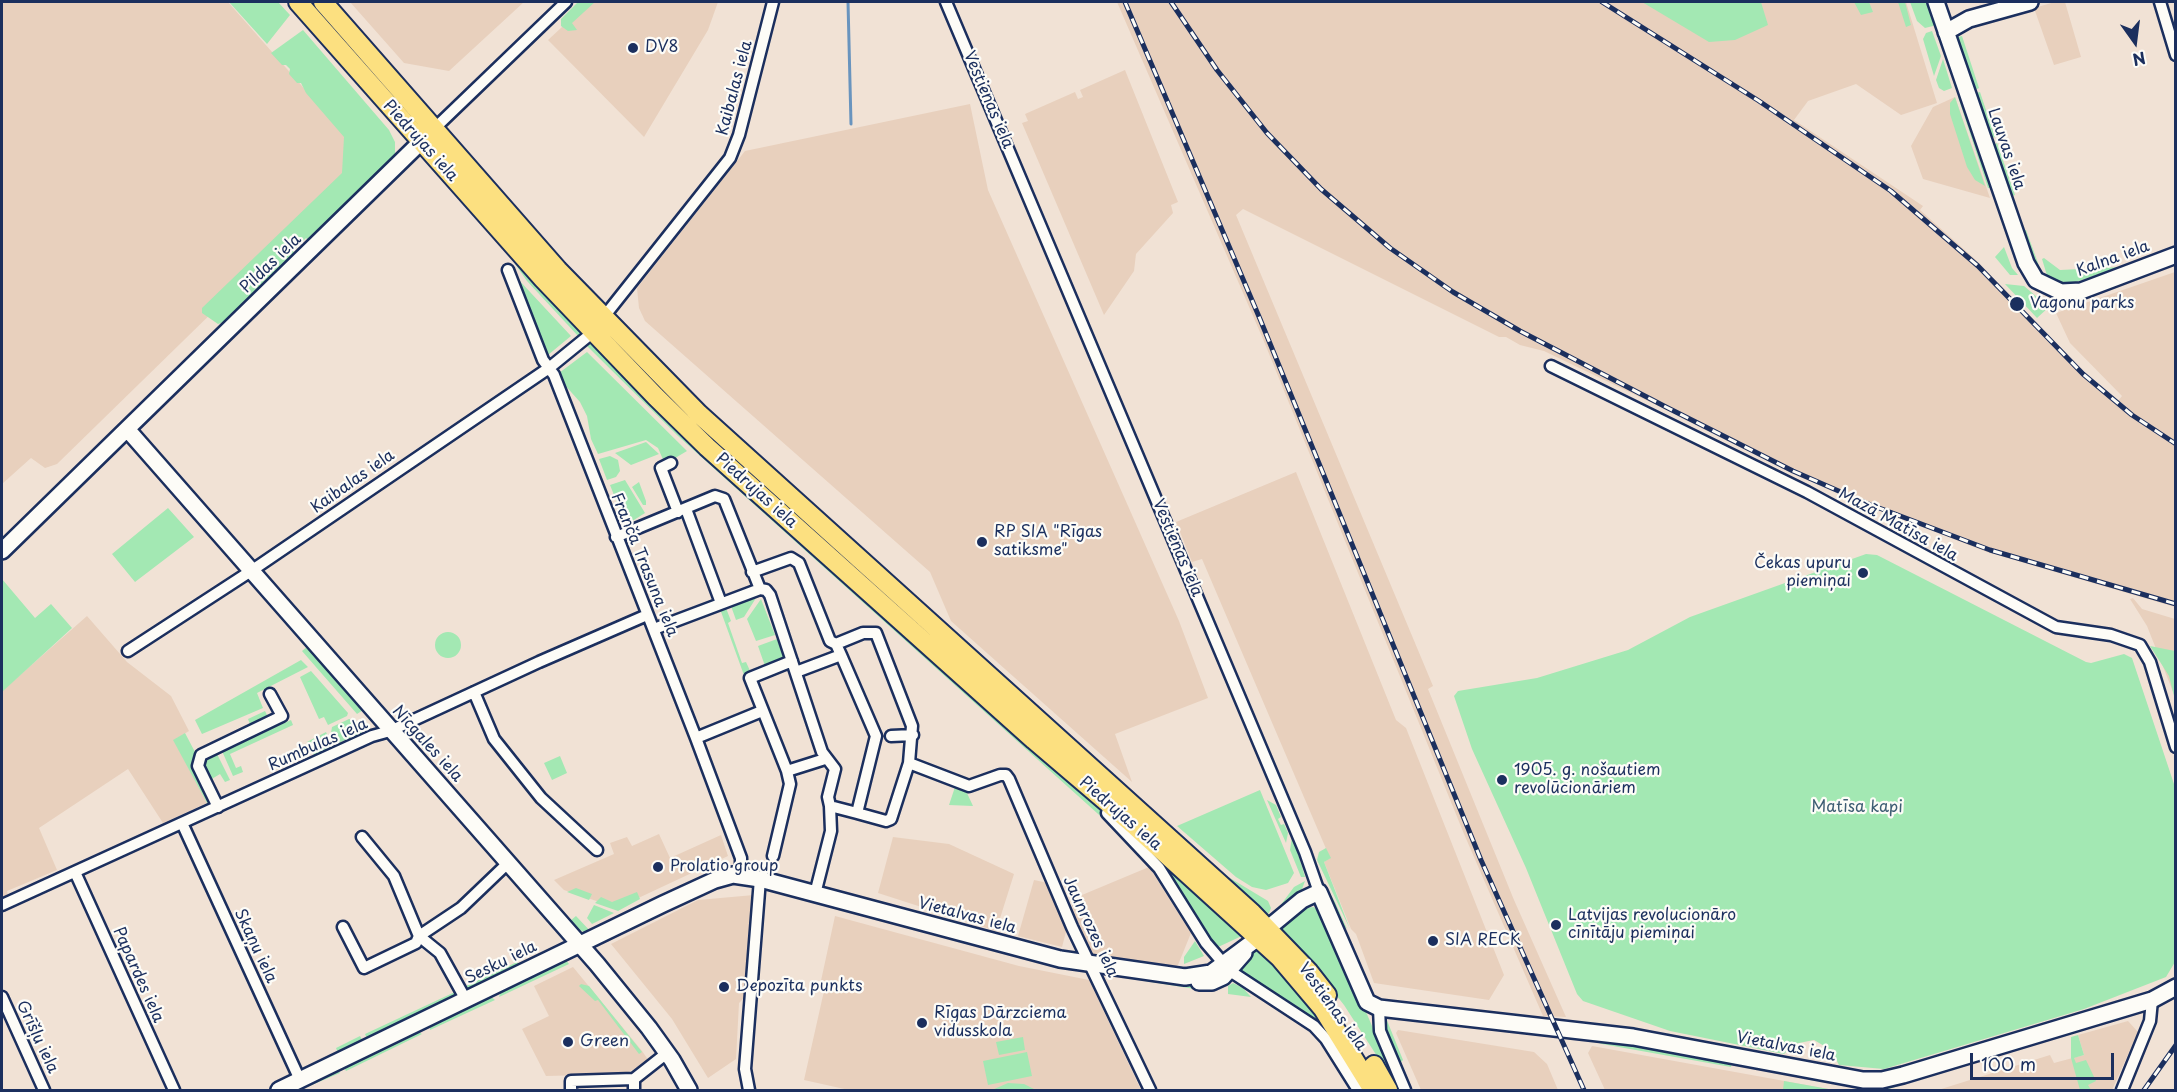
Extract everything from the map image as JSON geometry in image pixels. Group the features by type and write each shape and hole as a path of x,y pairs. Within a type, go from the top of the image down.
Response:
{"main road":[{"name":"Piedrujas iela","path":"298,2 592,333 707,447 1057,758 1266,930"},
{"name":"Piedrujas iela","path":"323,2 603,318 699,414 1266,930"},
{"name":"Vestienas iela","path":"1266,930 1279,957 1323,1009 1373,1090"},
{"name":"Vestienas iela","path":"1266,930 1309,972 1335,1005 1388,1090"}],"street":[{"name":"Pildas iela","path":"2,551 566,2"},
{"name":"Kaibalas iela","path":"603,318 730,158 739,135 773,2"},
{"name":"Vestienas iela","path":"946,2 1305,852 1319,892 1367,1002 1379,1008 1380,1031 1405,1090"},
{"path":"1938,2 1951,14 1969,19"},
{"name":"Lauvas iela","path":"1938,2 1946,32 2026,263 2036,280 2061,292"},
{"path":"1946,32 1969,19 2030,2"},
{"path":"2160,2 2175,55"},
{"name":"Kalna iela","path":"2061,292 2080,291 2175,255"},
{"name":"Franča Trasuna iela","path":"508,270 543,360 554,375 696,738 741,858 741,876"},
{"name":"Kaibalas iela","path":"128,651 251,571 549,368 592,333"},
{"name":"Mazā Matīsa iela","path":"1551,366 1851,515 2030,615 2056,627 2111,635 2140,645 2150,663 2175,747"},
{"name":"Nīcgales iela","path":"127,429 580,945 667,1053 689,1090"},
{"path":"671,463 662,468 721,603"},
{"path":"616,537 697,502 721,496 760,589"},
{"path":"752,572 791,558 799,563 830,641 836,644 883,736 857,813"},
{"path":"654,629 760,589 770,594 825,759 835,769 828,796 831,831 815,894"},
{"name":"Rumbulas iela","path":"2,905 372,736 390,731 647,615"},
{"path":"830,806 886,821 891,819 909,763 913,735 912,726 876,633 863,633 836,644"},
{"path":"774,856 790,784 750,678 841,655"},
{"path":"474,692 494,739 541,798 597,850"},
{"path":"218,807 198,766 201,755 282,716 270,694"},
{"path":"696,738 762,711"},
{"path":"883,736 913,735"},
{"path":"1057,758 1078,786 1116,821 1159,868 1206,943 1226,966 1314,1026 1326,1039 1358,1090"},
{"path":"787,771 825,759"},
{"name":"Jaunrozes iela","path":"909,763 969,786 1006,775 1150,1090"},
{"name":"Skaņu iela","path":"182,823 300,1080"},
{"path":"362,837 394,876 419,936 440,953 466,1000"},
{"path":"343,927 364,968 416,943 419,936 461,908 508,863"},
{"name":"Papardes iela","path":"75,872 174,1090"},
{"name":"Vietalvas iela","path":"741,876 760,879 1019,949 1090,963 1212,982 1226,966"},
{"name":"Sesku iela","path":"279,1090 715,880 741,876"},
{"path":"749,1090 745,1069 760,879"},
{"path":"1266,930 1302,900 1319,892"},
{"name":"Vietalvas iela","path":"1379,1008 1633,1037 1826,1073 1876,1080 1903,1075 2151,1000 2175,987"},
{"name":"Grīšļu iela","path":"2,997 44,1090"},
{"path":"2122,1090 2150,1021 2151,1000"},
{"path":"571,1090 571,1081 634,1078 667,1053"},
{"path":"634,1078 634,1090"}],"shaded area":[{"path":"2,2 228,2 346,136 348,180 57,464 45,468 31,458 2,484"},
{"path":"350,2 524,2 449,71 404,63"},
{"path":"589,2 718,2 708,30 644,137 548,40"},
{"path":"1117,2 1906,2 1937,103 1901,115 1856,84 1808,101 1794,120 1923,206 1920,210 1976,260 2085,373 2118,401 2122,396 2070,343 2056,313 2175,272 2175,607 1987,552 1858,502 1544,351 1520,345 1506,337 1499,337 1243,209 1236,215 1433,686 1428,689 1514,900 1566,1017 1543,1016 1464,834 1263,339"},
{"path":"2055,2 2065,2 2081,57 2054,65 2034,8"},
{"path":"1125,70 1178,202 1171,205 1173,213 1136,254 1134,271 1104,315 1022,123 1028,121 1025,114 1075,92 1078,99 1083,97 1080,90"},
{"path":"1955,97 1990,198 1923,179 1911,146 1933,107"},
{"path":"970,104 988,190 1179,621 1208,698 1115,734 1132,782 951,621 930,572 645,321 639,308 637,288 745,151"},
{"path":"1296,472 1396,720 1406,728 1504,975 1489,1000 1374,983 1356,934 1351,929 1324,862 1330,858 1202,559 1192,562 1176,522"},
{"path":"2133,598 2142,609 2175,619 2175,697 2147,626 2130,599"},
{"path":"87,616 127,662 171,696 189,731 174,740 207,803 163,823 128,769 39,828 57,870 7,891 8,896 2,899 2,691"},
{"path":"659,834 670,858 721,835 728,856 617,908 564,890 554,880 614,854 610,843 627,837 632,846"},
{"path":"893,837 949,844 1014,874 996,931 878,893"},
{"path":"1149,867 1191,933 1178,965 1174,968 1093,956 1088,952 1070,900"},
{"path":"1034,880 1048,883 1067,928 1062,947 1018,936"},
{"path":"754,895 749,993 739,1003 736,1059 708,1078 672,1019 611,944 698,900"},
{"name":"Rīgas Dārzciema vidusskola","path":"835,916 1019,966 1089,980 1141,1090 849,1090 804,1080 824,991 819,990"},
{"path":"573,967 649,1061 625,1074 546,1076 522,1029 549,1016 534,986"},
{"path":"2128,1021 2138,1032 2112,1090 1938,1090 2050,1055 2054,1063 2084,1055 2078,1035"},
{"path":"1398,1030 1534,1052 1547,1064 1558,1090 1421,1090 1396,1033"},
{"path":"1592,1046 1834,1090 1605,1090 1588,1053"}],"green space":[{"path":"229,2 278,2 290,15 267,44"},
{"path":"578,2 595,2 572,23 577,30 568,31 561,26 561,19"},
{"path":"1642,2 1761,2 1768,25 1735,40 1709,42"},
{"path":"1854,2 1869,2 1873,12 1861,15"},
{"path":"1898,2 1905,2 1911,25 1906,27"},
{"path":"1910,2 1930,2 1936,22 1933,26 1925,28 1917,21"},
{"path":"303,30 389,130 395,142 395,154 389,160 391,163 318,230 318,233 308,240 306,238 293,251 295,254 230,320 218,324 202,313 202,308 342,173 344,137 306,93 301,83 297,83 289,74 290,69 282,65 271,53"},
{"path":"1932,31 1941,56 1934,76 1923,39 1926,33"},
{"path":"1962,36 1979,88 1975,90 1958,37"},
{"path":"1943,59 1952,88 1944,91 1939,88 1936,80"},
{"path":"1980,92 1995,137 1991,138 1976,93"},
{"path":"1955,97 1985,186 1975,180 1967,167 1950,114 1950,103"},
{"path":"1958,97 1961,97 1991,188 1988,188"},
{"path":"1997,143 2015,195 2010,197 1993,145"},
{"path":"490,228 582,332 579,337 527,281"},
{"path":"2026,230 2043,276 2035,268 2022,231"},
{"path":"2004,247 2012,268 2018,275 2010,275 1995,257"},
{"path":"2044,258 2060,270 2121,267 2064,286 2049,282 2042,259"},
{"path":"517,278 571,336 548,355 543,353 516,281"},
{"path":"2005,284 2024,286 2049,307 2037,318"},
{"path":"594,343 1037,749 1104,813 1127,840 678,436 586,345"},
{"path":"587,352 687,451 665,464 658,448 646,440 598,454 591,439 587,416 580,402 563,383 559,373"},
{"path":"646,442 659,454 631,465 615,453"},
{"path":"610,456 618,460 620,471 616,477 607,480 599,459"},
{"path":"625,480 645,513 626,525 610,485"},
{"path":"639,482 646,505 643,505 632,487"},
{"path":"168,508 194,537 135,582 112,554"},
{"name":"Matīsa kapi","path":"1866,554 1877,555 2086,662 2091,663 2124,654 2132,658 2175,787 2175,962 2166,977 2084,1009 1884,1069 1839,1065 1831,1050 1814,1040 1794,1044 1784,1054 1670,1031 1583,1001 1577,994 1526,868 1472,749 1454,696 1458,691 1537,678 1628,650 1690,617"},
{"path":"2,579 35,618 51,604 72,628 2,692"},
{"path":"756,598 744,617 736,620 731,606"},
{"path":"761,599 775,635 756,641 747,619"},
{"path":"726,608 731,621 728,623 742,663 746,662 751,673 745,678 720,609"},
{"path":"448,632 457,636 461,645 457,654 448,658 439,654 435,645 439,636"},
{"path":"777,639 784,659 765,666 758,646"},
{"path":"2150,646 2175,651 2175,700 2169,676"},
{"path":"307,647 363,710 357,714 302,651"},
{"path":"301,660 308,667 257,693 263,708 202,734 195,720"},
{"path":"311,671 348,713 347,716 328,725 324,717 319,719 300,677"},
{"path":"265,711 269,719 251,727 248,719"},
{"path":"349,719 354,720 362,730 361,733 336,744 331,733 332,727"},
{"path":"291,720 293,725 230,754 236,768 241,766 243,772 233,776 222,751"},
{"path":"326,732 332,746 314,755 307,742"},
{"path":"185,733 195,752 196,768 211,802 207,803 173,740"},
{"path":"216,752 230,780 225,782 220,774 210,780 203,767 205,759"},
{"path":"560,756 567,773 552,780 544,763"},
{"path":"955,787 966,791 973,806 949,805"},
{"path":"1260,790 1294,873 1288,883 1266,890 1252,887 1236,877 1177,826"},
{"path":"1267,800 1276,805 1281,817 1278,819 1281,825 1284,824 1288,833 1286,843"},
{"path":"1147,805 1225,875 1268,901 1271,908 1269,913 1265,916 1145,810"},
{"path":"1138,836 1246,934 1216,948 1166,869"},
{"path":"1292,836 1305,877 1301,877 1290,850"},
{"path":"1326,848 1331,858 1324,862 1350,929 1317,860 1319,852"},
{"path":"1305,881 1302,889 1274,914 1294,887"},
{"path":"1323,882 1335,902 1347,929 1340,922"},
{"path":"576,888 592,894 589,900 567,892"},
{"path":"637,892 640,899 618,911 595,903 601,897 612,902"},
{"path":"594,905 614,913 592,924 587,918"},
{"path":"1314,907 1345,962 1399,1090 1394,1090 1375,1053 1344,1005 1280,930 1304,908"},
{"path":"576,916 592,933 575,928 570,921"},
{"path":"1195,941 1204,956 1184,964 1184,957"},
{"path":"1260,947 1274,959 1354,1064 1303,1011 1239,970 1241,964"},
{"path":"565,959 569,964 499,997 502,988"},
{"path":"517,962 522,968 469,991 464,987"},
{"path":"1108,971 1205,986 1220,983 1207,991 1108,975"},
{"path":"1233,983 1243,988 1251,997 1228,994 1228,986"},
{"path":"581,984 589,986 642,1052 639,1054 598,1000 595,1001 579,986"},
{"path":"457,991 458,996 368,1041 365,1034"},
{"path":"489,995 495,1000 430,1030 430,1025"},
{"path":"1386,1018 1403,1060 1400,1063 1387,1040 1383,1022"},
{"path":"417,1031 422,1034 346,1071 343,1066"},
{"path":"1571,1034 1732,1061 1731,1067 1602,1044"},
{"path":"2078,1035 2084,1055 2074,1058 2076,1063 2086,1060 2096,1081 2088,1085 2091,1090 2080,1090 2071,1058 2071,1037"},
{"path":"360,1036 364,1043 339,1055 336,1048"},
{"path":"1023,1037 1025,1050 999,1055 996,1042"},
{"path":"1027,1052 1032,1076 988,1085 983,1061"},
{"path":"1971,1060 1972,1064 1885,1090 1888,1085"},
{"path":"337,1068 340,1073 300,1090 299,1087"},
{"path":"1784,1081 1834,1090 1783,1090"},
{"path":"1008,1083 1024,1084 1036,1090 992,1090"}],"waterway":[{"path":"848,2 851,124"}],"railway":[{"path":"1125,2 1260,319 1481,860 1584,1090"},
{"path":"1171,2 1217,70 1267,133 1321,189 1390,248 1453,292 1520,331 1666,407 1793,471 1866,503 1990,550 2176,604"},
{"path":"1602,2 1759,101 1891,191 1978,266 2083,374 2132,415 2176,444"},
{"path":"2144,1090 2176,1045"}],"place":[{"name":"DV8","path":"633,48"},
{"name":"Vagonu parks","path":"2017,304"},
{"name":"RP SIA \"Rīgas satiksme\"","path":"982,542"},
{"name":"Čekas upuru piemiņai","path":"1863,573"},
{"name":"1905. g. nošautiem revolūcionāriem","path":"1502,780"},
{"name":"Prolatio group","path":"658,867"},
{"name":"Latvijas revolucionāro cīnītāju piemiņai","path":"1556,925"},
{"name":"SIA RECK","path":"1433,941"},
{"name":"Depozīta punkts","path":"724,987"},
{"name":"Rīgas Dārzciema vidusskola","path":"922,1023"},
{"name":"Green","path":"568,1042"}]}
